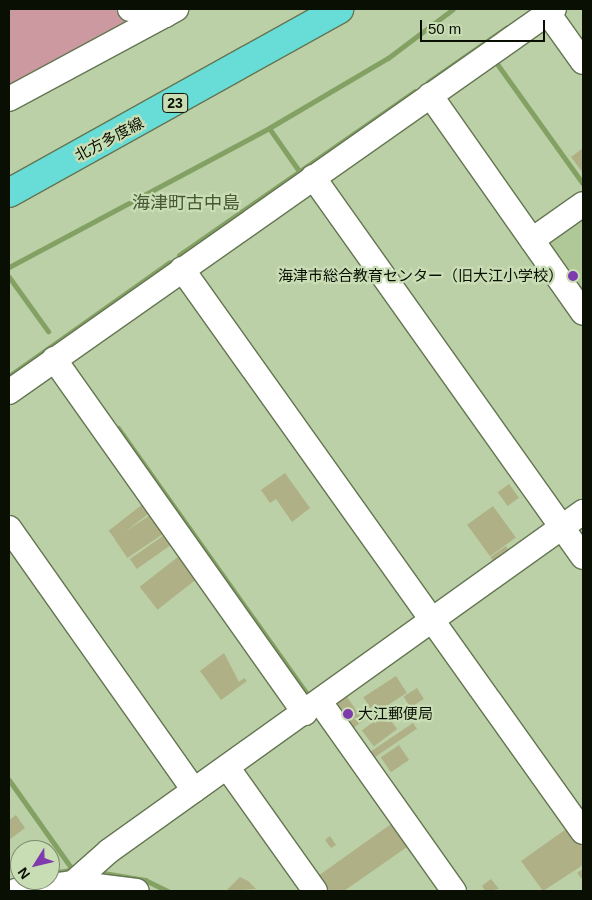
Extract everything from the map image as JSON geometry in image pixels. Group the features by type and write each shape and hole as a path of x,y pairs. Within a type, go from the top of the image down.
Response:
{"main road":[{"name":"北方多度線","path":"9,193 339,9"}],"street":[{"path":"130,9 170,12"},
{"path":"9,392 551,11 583,62"},
{"path":"9,99 170,12"},
{"path":"430,95 583,313"},
{"path":"313,177 583,557"},
{"path":"532,240 583,204"},
{"path":"182,269 583,832"},
{"path":"54,359 313,708 454,891"},
{"path":"73,883 194,790 313,708 583,512"},
{"path":"9,528 194,790"},
{"path":"227,767 315,891"},
{"path":"16,891 73,883 137,891"}],"shaded area":[{"path":"9,9 115,9 136,21 9,90"},
{"name":"海津市総合教育センター（旧大江小学校）","path":"583,210 583,306 542,238"}],"building":[{"path":"583,148 583,173 571,157"},
{"path":"285,473 310,508 292,522 276,499 270,503 261,490"},
{"path":"509,484 519,498 508,506 498,492"},
{"path":"148,500 155,509 115,539 109,531"},
{"path":"493,506 516,538 490,556 467,525"},
{"path":"156,511 169,530 127,558 115,539"},
{"path":"170,531 177,541 137,569 130,559"},
{"path":"506,546 513,556 497,567 490,557"},
{"path":"183,553 201,576 158,610 140,587"},
{"path":"224,653 239,682 244,678 247,681 221,700 200,671"},
{"path":"396,676 407,693 374,714 363,697"},
{"path":"417,688 424,699 410,708 403,696"},
{"path":"347,697 364,721 350,731 333,707"},
{"path":"385,713 397,729 374,746 362,730"},
{"path":"413,723 417,729 371,760 367,754"},
{"path":"399,745 409,760 391,772 381,757"},
{"path":"16,815 25,828 9,840 9,820"},
{"path":"391,824 407,847 344,891 328,891 318,876"},
{"path":"569,827 583,847 583,865 543,891 521,861"},
{"path":"330,836 336,845 331,848 325,840"},
{"path":"583,869 583,878 582,879 577,873"},
{"path":"240,877 248,881 256,889 226,891"},
{"path":"491,879 499,889 485,891 482,886"}],"waterway":[{"path":"299,171 269,128 388,58 453,9"},
{"path":"428,82 507,27"},
{"path":"495,61 583,184"},
{"path":"179,255 415,91"},
{"path":"9,267 269,128"},
{"path":"9,376 170,262"},
{"path":"9,277 48,331"},
{"path":"118,428 307,694"},
{"path":"9,780 52,840"},
{"path":"60,852 70,866 70,870 60,872"},
{"path":"97,872 145,880 168,891"}],"place":[{"name":"海津市総合教育センター（旧大江小学校）","path":"573,276"},
{"name":"大江郵便局","path":"348,714"}],"district":[{"name":"海津町古中島","path":"186,203"}]}
